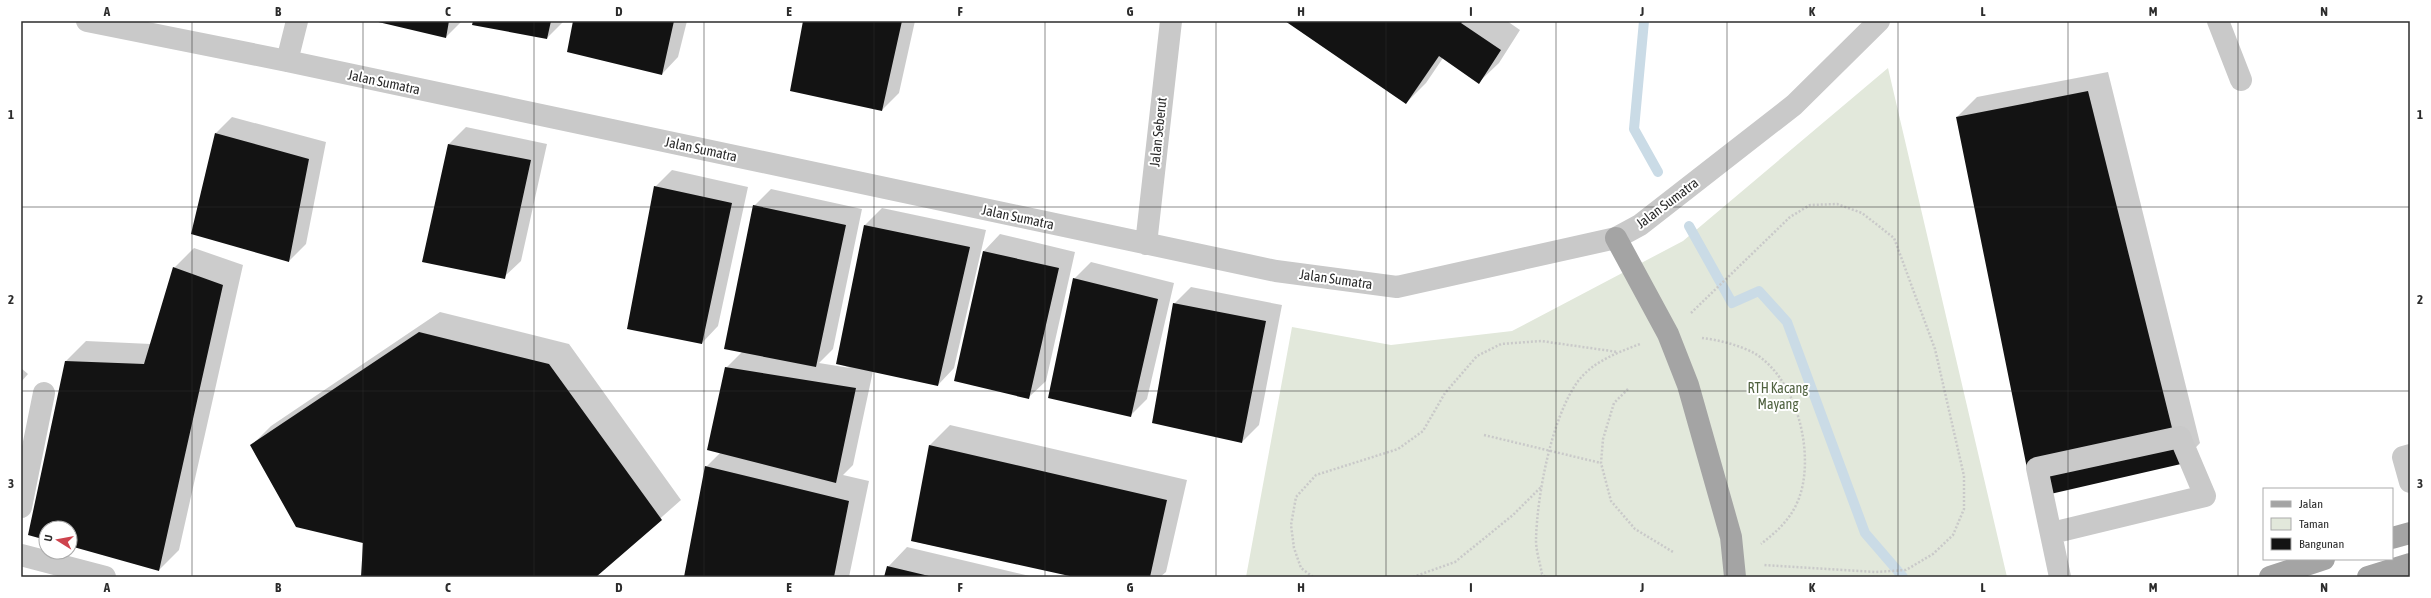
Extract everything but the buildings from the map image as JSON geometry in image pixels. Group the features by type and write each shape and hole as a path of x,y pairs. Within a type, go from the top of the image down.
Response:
{"main road":[{"path":"1616,238 1668,334 1688,385 1731,537 1735,570"},
{"path":"2393,538 2410,534"},
{"path":"2270,577 2321,560"},
{"path":"2368,577 2410,564"}],"street":[{"name":"Jalan Sumatra","path":"87,21 287,61 1276,271 1397,287 1616,238 1640,225 1794,105 1879,21"},
{"path":"287,61 297,21"},
{"name":"Jalan Seberut","path":"1146,244 1171,21"},
{"path":"2218,21 2241,80"},
{"path":"21,507 44,393"},
{"path":"2052,533 2204,496 2180,437 2037,468 2052,533 2060,577"},
{"path":"2410,455 2403,457 2410,482"},
{"path":"32,564 105,577"}],"path":[{"path":"1704,300 1790,217 1810,205 1837,204 1862,213 1894,238 1935,349 1964,476 1964,509 1953,535 1933,554 1906,570 1875,572 1735,570"},
{"path":"1545,577 1542,574 1536,542 1542,486 1557,422 1576,384 1601,360 1618,352 1668,334 1717,340 1754,353 1771,368 1793,398 1804,435 1804,471 1797,503 1781,528 1735,570"},
{"path":"1313,577 1301,568 1294,548 1291,525 1296,497 1316,475 1398,449 1417,436 1423,431 1444,393 1477,356 1501,344 1541,341 1618,352"},
{"path":"1628,389 1614,403 1602,439 1601,463 1612,501 1635,529 1673,552"},
{"path":"1484,435 1601,463"},
{"path":"1413,577 1455,562 1513,515 1542,486"}],"green space":[{"name":"RTH Kacang Mayang","path":"1888,68 2007,577 1246,577 1292,327 1391,345 1512,331 1683,241"}],"waterway":[{"path":"1644,21 1634,129 1658,172"},
{"path":"1689,226 1732,303 1759,291 1787,322 1865,533 1903,577"}]}
